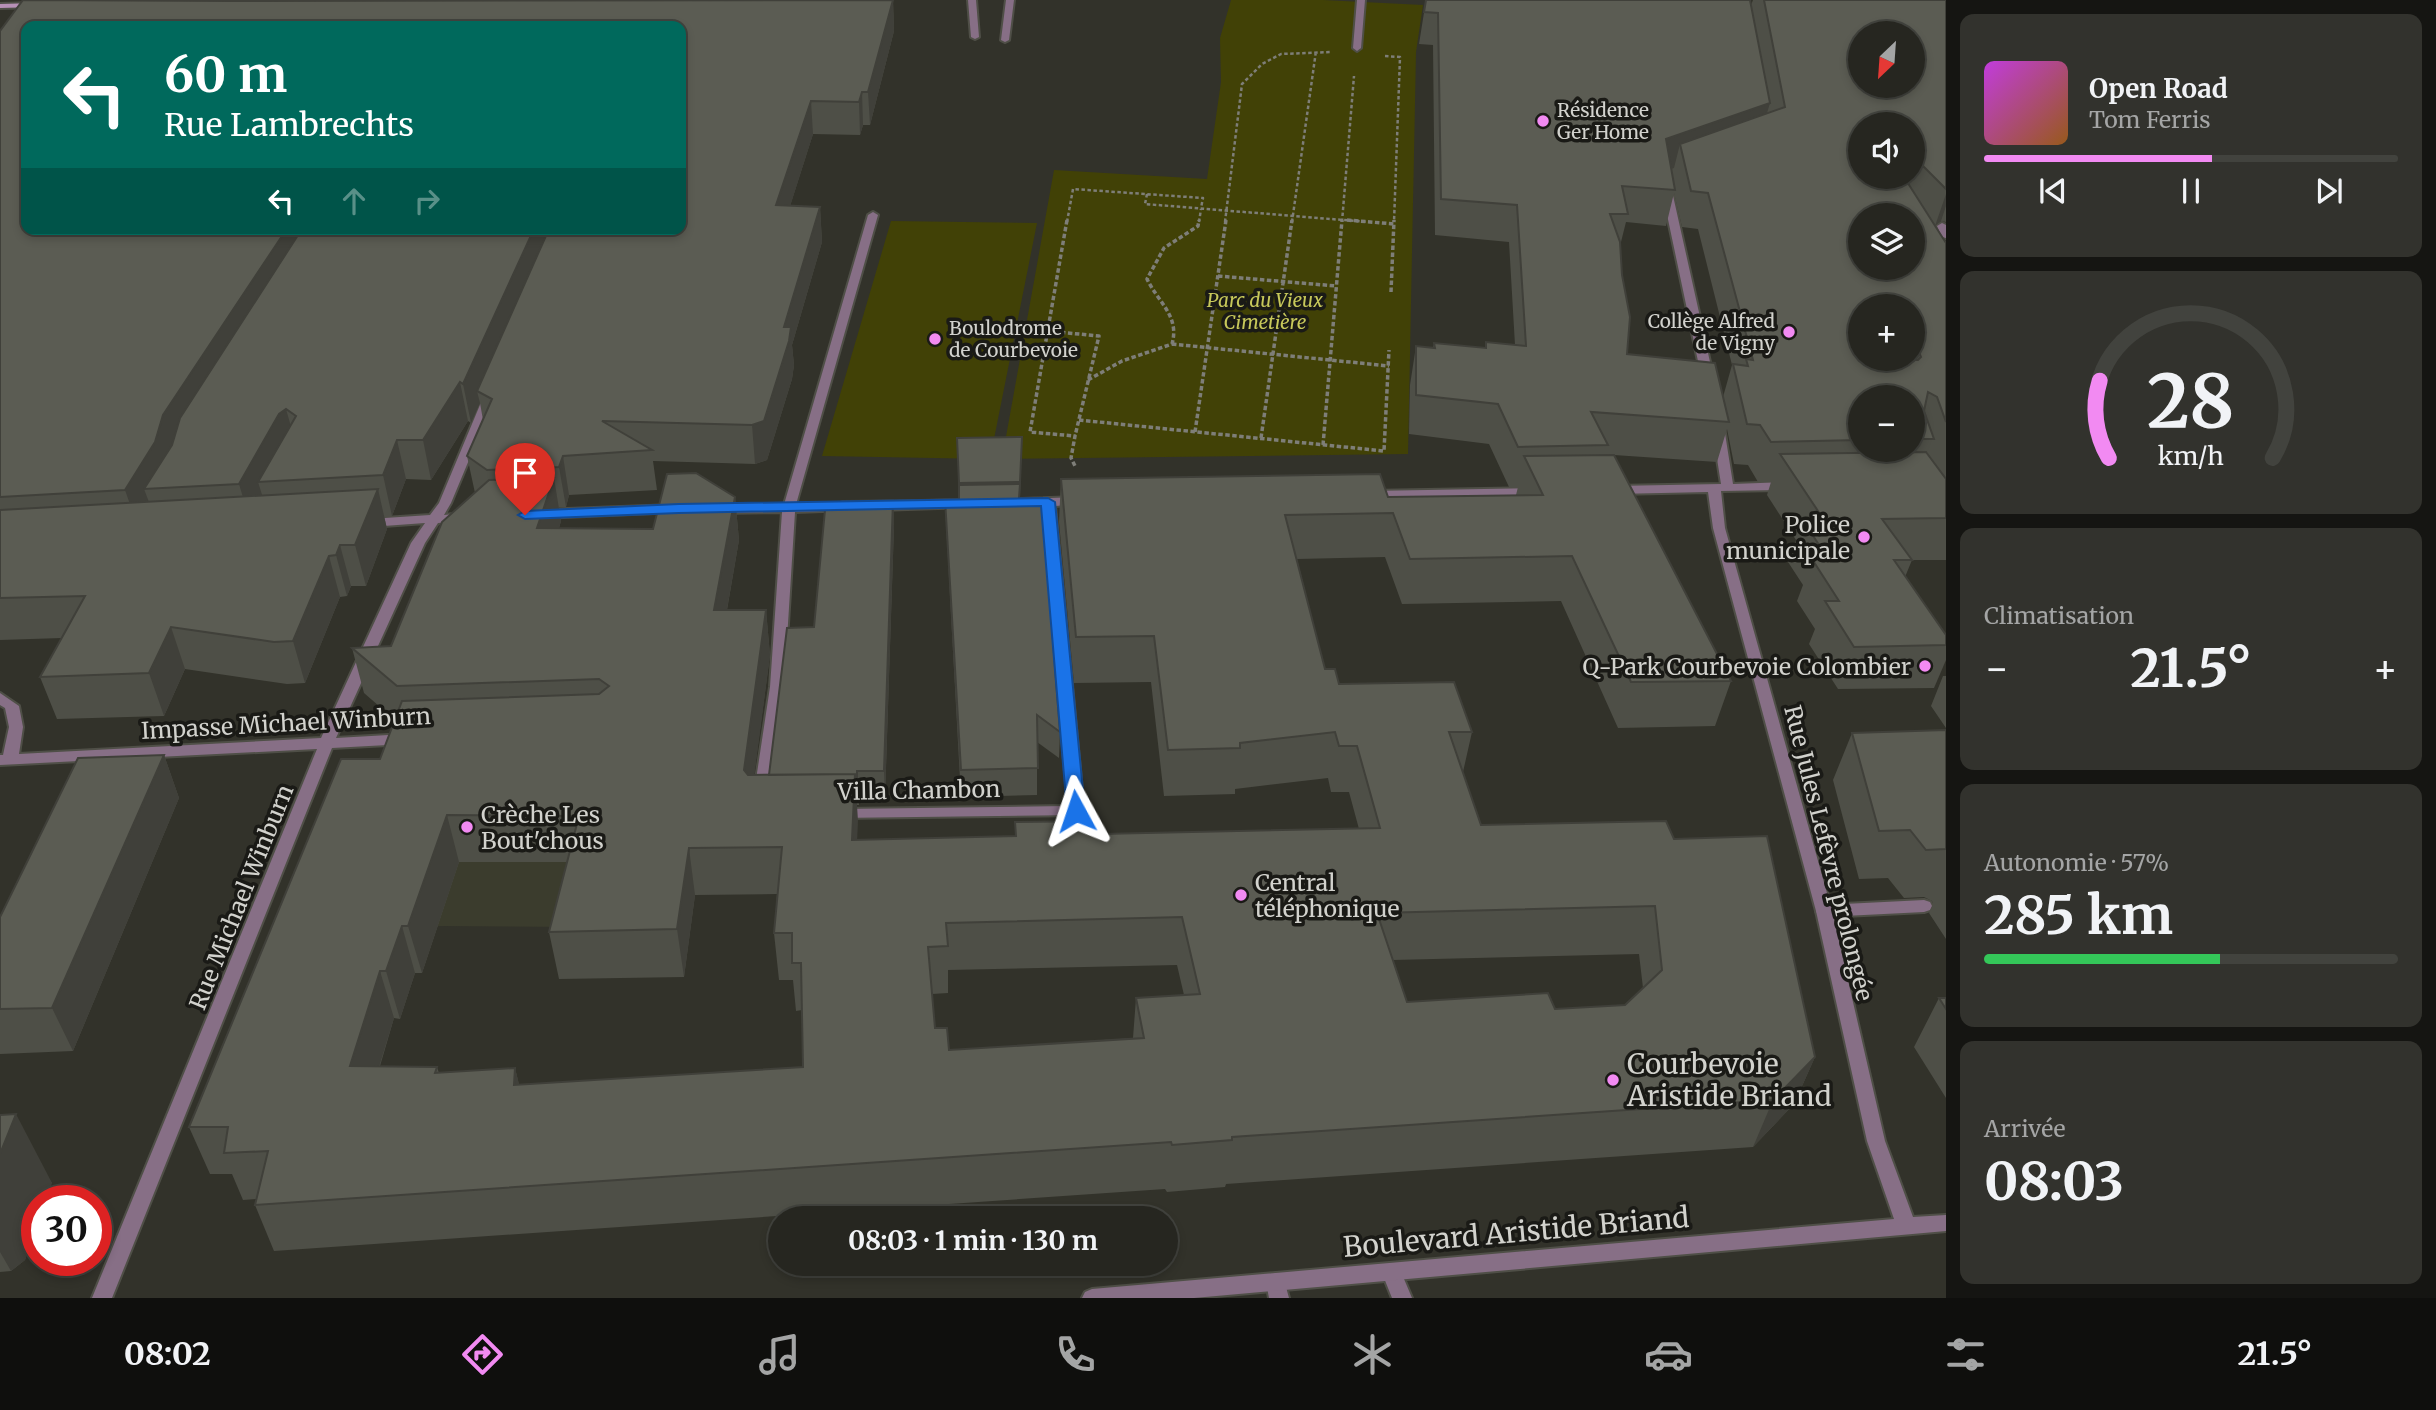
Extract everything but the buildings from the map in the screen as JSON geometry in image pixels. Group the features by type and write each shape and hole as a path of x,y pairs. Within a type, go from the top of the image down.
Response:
{"main road":[{"path":"0,6 47,5"}],"street":[{"path":"972,0 975,37"},
{"path":"1005,40 1010,0"},
{"path":"1357,48 1361,0"},
{"path":"1663,176 1710,390"},
{"path":"759,814 777,687 789,508 873,215"},
{"name":"Rue Michael Winburn","path":"102,1298 327,742 418,543 436,519 492,392"},
{"name":"Rue Jules Lefèvre prolongée","path":"1715,416 1721,488 1719,528 1824,911 1876,1141 1907,1227"},
{"path":"1603,490 1807,486"},
{"path":"1354,495 1548,491"},
{"path":"1007,503 1091,500"},
{"name":"Villa Chambon","path":"828,814 1076,811 1048,502"},
{"path":"529,515 980,504"},
{"path":"354,524 474,517"},
{"name":"Impasse Michael Winburn","path":"0,698 12,706 16,727 5,760 428,738"},
{"path":"1824,911 1924,906"},
{"name":"Boulevard Aristide Briand","path":"1092,1298 1277,1290 1392,1273 1759,1237 1946,1223"},
{"path":"1392,1273 1402,1298"}],"path":[{"path":"1323,445 1357,48"},
{"path":"1195,432 1242,84 1251,72 1288,49"},
{"path":"1261,438 1315,51"},
{"path":"1391,292 1400,57"},
{"path":"1075,436 1030,432 1073,189 1203,198 1198,226 1164,248 1147,279 1151,290 1174,317 1178,331 1172,344"},
{"path":"1147,194 1145,204 1394,224"},
{"path":"1218,276 1336,286"},
{"path":"1048,331 1099,336 1070,458 1091,500"},
{"path":"1088,380 1122,361 1172,344 1388,366"},
{"path":"1079,420 1384,451 1389,350"}],"shaded area":[{"path":"613,764 572,927 297,925"}],"green space":[{"name":"Parc du Vieux Cimetière","path":"1231,0 1323,0 1423,5 1416,52 1408,454 1002,459 1054,170 1207,179 1221,82 1220,38"},
{"name":"Boulodrome de Courbevoie","path":"891,221 1037,223 990,459 822,456"}],"place":[{"name":"Résidence Ger Home","path":"1543,121"},
{"name":"Collège Alfred de Vigny","path":"1789,332"},
{"name":"Boulodrome de Courbevoie","path":"935,339"},
{"name":"Police municipale","path":"1864,537"},
{"name":"Q-Park Courbevoie Colombier","path":"1925,666"},
{"name":"Crèche Les Bout'chous","path":"467,827"},
{"name":"Central téléphonique","path":"1241,895"},
{"name":"Courbevoie Aristide Briand","path":"1613,1080"}],"route":[{"path":"525,515 679,509 1048,502 1076,811"}]}
